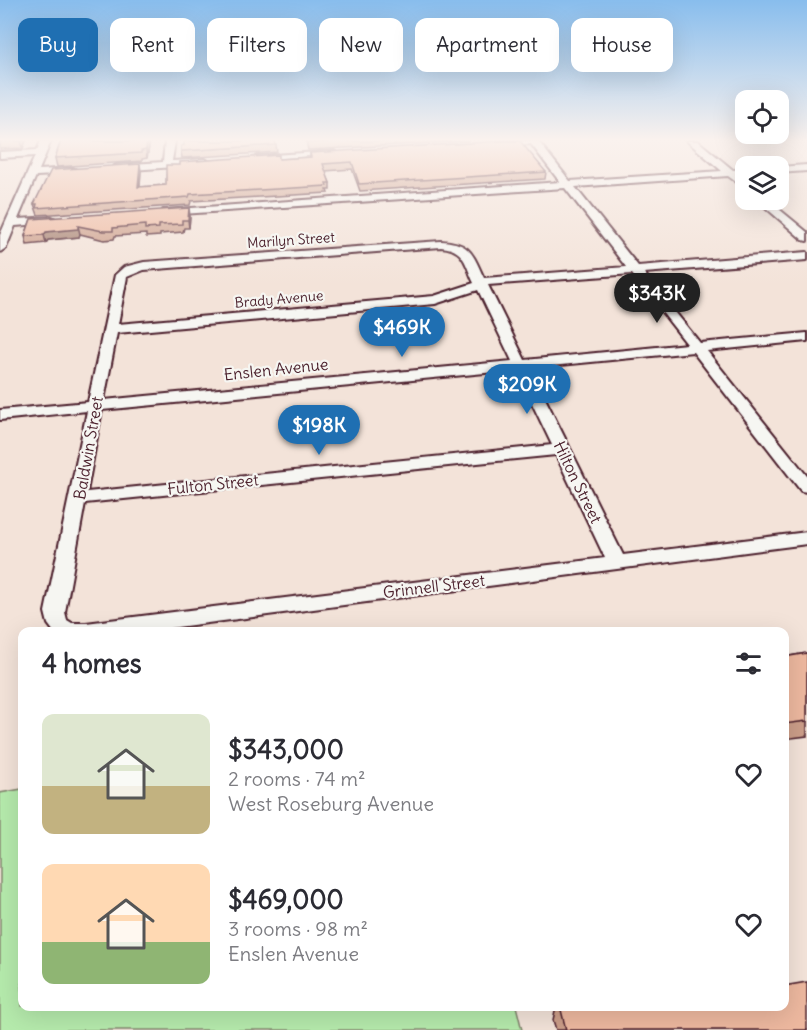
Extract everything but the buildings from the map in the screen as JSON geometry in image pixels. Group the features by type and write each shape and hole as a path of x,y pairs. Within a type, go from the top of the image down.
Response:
{"street":[{"path":"0,248 26,189"},
{"path":"154,213 495,189"},
{"path":"571,189 807,487"},
{"path":"774,210 807,238"},
{"path":"12,223 59,220"},
{"name":"Marilyn Street","path":"128,270 144,266 441,244 456,245"},
{"name":"Hilton Street","path":"456,245 465,251 617,562"},
{"name":"Brady Avenue","path":"112,329 427,301 456,295 481,283 807,256"},
{"name":"Baldwin Street","path":"61,627 55,618 55,612 121,277 128,270"},
{"name":"Enslen Avenue","path":"0,415 695,346 807,337"},
{"name":"Fulton Street","path":"79,498 563,449"},
{"name":"Grinnell Street","path":"117,627 807,538"}],"green space":[{"path":"18,790 18,1011 517,1011 522,1030 0,1030 0,793"}]}
